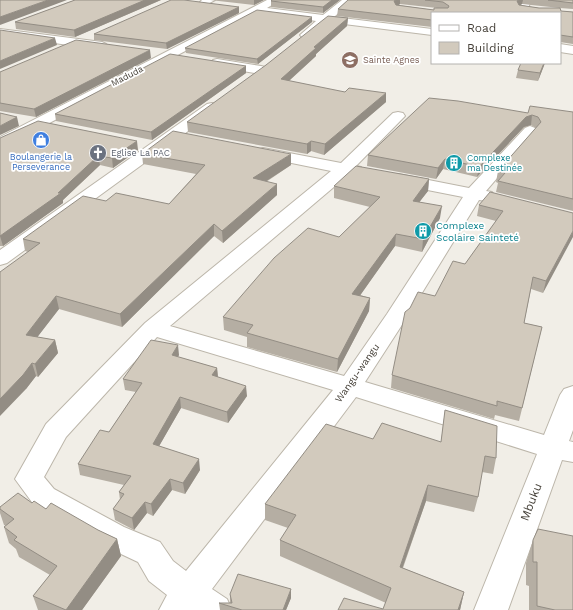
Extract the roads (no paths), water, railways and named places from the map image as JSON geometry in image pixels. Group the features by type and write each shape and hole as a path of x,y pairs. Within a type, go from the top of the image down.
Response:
{"street":[{"name":"Maduda","path":"0,143 275,0"},
{"path":"296,42 348,0"},
{"path":"523,7 537,10"},
{"path":"240,8 431,32"},
{"path":"385,26 395,14"},
{"path":"0,31 14,24"},
{"path":"0,31 114,48"},
{"path":"56,52 97,33"},
{"path":"561,48 573,50"},
{"path":"152,53 190,59"},
{"path":"206,62 267,66 242,84"},
{"path":"0,259 223,98"},
{"path":"214,610 182,602 148,552 113,536 44,497 30,479 56,431 153,328 344,169 398,116"},
{"path":"14,119 59,127"},
{"name":"Wangu-wangu","path":"182,602 350,386 398,314 474,193 530,131"},
{"path":"173,135 196,140"},
{"path":"134,143 156,147"},
{"path":"251,150 474,193 504,201"},
{"path":"153,328 562,450"},
{"name":"Mbuku","path":"491,610 562,450 573,395"}],"place":[{"name":"Sainte Agnes","path":"350,60"},
{"name":"Boulangerie la Perseverance","path":"41,140"},
{"name":"Eglise La PAC","path":"98,153"},
{"name":"Complexe ma Destinée","path":"454,163"},
{"name":"Complexe Scolaire Sainteté","path":"423,231"}]}
